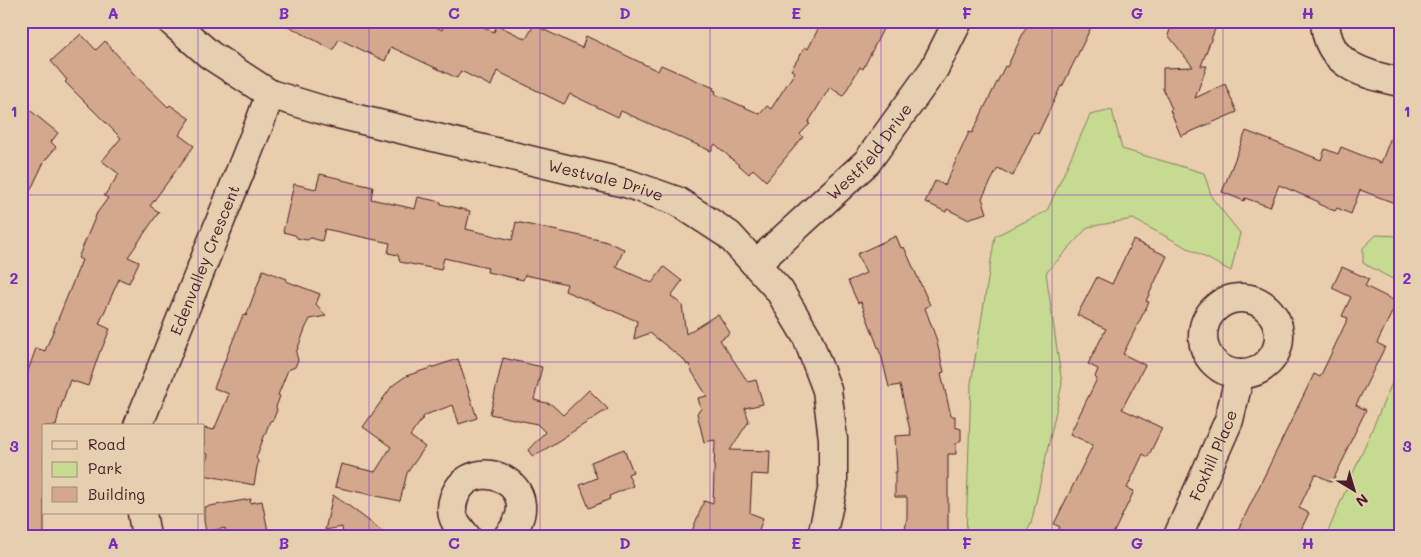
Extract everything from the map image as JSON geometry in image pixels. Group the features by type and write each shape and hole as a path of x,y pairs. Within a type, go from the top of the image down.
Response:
{"street":[{"name":"Westvale Drive","path":"171,21 210,56 270,94 329,112 629,184 676,201 729,235 779,290 807,336 827,390 833,439 833,486 822,536"},
{"name":"Westfield Drive","path":"756,264 867,162 934,70 958,21"},
{"path":"1325,21 1326,34 1333,50 1349,66 1371,76 1400,82"},
{"name":"Edenvalley Crescent","path":"139,424 270,94"},
{"name":"Foxhill Place","path":"1178,536 1229,420 1240,374"},
{"path":"466,536 456,524 453,513 454,500 465,481 480,475 496,475 507,480 513,485 519,496 521,515 516,527 508,536"},
{"path":"142,514 146,536"}],"green space":[{"path":"1112,110 1122,149 1204,173 1212,198 1240,233 1231,271 1133,219 1088,227 1046,273 1062,384 1031,524 1024,536 966,536 971,383 995,236 1047,211 1090,115"},
{"path":"1376,235 1400,236 1400,283 1363,263 1363,248"},
{"path":"1400,353 1400,536 1326,536 1395,376"}],"building":[{"path":"279,21 424,21 442,30 445,21 471,21 494,32 497,25 526,39 534,25 582,48 586,36 658,71 661,65 714,88 715,94 760,114 767,106 771,109 795,72 791,70 805,47 808,49 822,21 887,21 863,69 860,67 843,96 830,87 808,123 810,124 800,134 803,137 766,181 753,169 749,174 715,144 711,151 621,111 618,117 570,94 564,104 497,71 491,86 461,71 457,78 391,47 385,61 339,39 333,50"},
{"path":"1029,21 1094,21 1038,134 1034,132 1013,176 998,168 982,198 987,213 967,219 947,209 946,212 925,202 935,181 945,185 969,132 972,133"},
{"path":"1177,21 1218,21 1201,66 1207,66 1195,98 1225,84 1237,112 1181,136 1163,89 1163,68 1193,67 1168,35 1172,25 1176,24"},
{"path":"81,34 96,50 105,41 133,73 168,107 170,105 190,119 179,135 194,146 150,206 159,212 128,257 139,262 129,283 119,279 99,324 110,329 88,386 70,380 56,424 42,424 42,514 44,514 44,536 21,536 21,391 36,348 45,351 82,260 78,258 97,213 108,198 104,196 119,174 102,161 121,138 65,82 67,80 51,61"},
{"path":"21,103 58,133 51,142 56,147 44,162 21,210"},
{"path":"1398,119 1400,119 1400,205 1360,190 1351,214 1337,208 1335,211 1279,185 1270,207 1245,198 1244,201 1222,192 1246,131 1321,160 1325,149 1338,154 1341,147 1381,163"},
{"path":"320,174 373,187 371,199 415,209 418,197 470,211 466,229 512,240 516,222 604,241 624,249 616,267 652,283 664,267 682,281 671,296 682,305 686,334 718,314 730,333 720,340 748,382 756,380 763,404 745,408 749,421 730,450 770,451 769,475 752,474 750,513 763,518 757,536 690,536 704,501 713,504 715,440 704,442 697,413 701,409 698,398 707,396 689,364 687,365 684,360 650,333 634,339 637,321 565,291 567,284 525,275 523,280 487,272 488,268 444,258 441,270 400,262 398,255 388,253 390,243 325,229 322,241 311,238 307,240 297,238 295,235 283,232 294,184 316,189"},
{"path":"896,236 901,248 904,247 930,305 925,308 936,338 944,372 941,373 951,416 955,416 955,427 961,429 961,440 956,444 956,454 948,454 948,536 904,536 907,518 907,497 895,497 895,472 897,472 895,436 911,435 900,385 889,387 882,358 861,302 858,303 848,281 866,273 857,254"},
{"path":"1133,240 1167,256 1146,301 1149,302 1123,354 1145,365 1122,409 1162,428 1148,457 1143,454 1127,488 1134,491 1112,536 1055,536 1060,527 1054,524 1093,445 1070,434 1097,379 1095,377 1098,369 1088,364 1106,329 1077,315 1097,277 1112,284"},
{"path":"1342,267 1369,279 1365,286 1397,302 1377,343 1385,347 1356,405 1366,410 1332,482 1315,474 1299,508 1309,513 1298,536 1235,536 1314,374 1320,377 1348,318 1342,316 1351,297 1332,288"},
{"path":"263,270 320,294 316,304 326,316 310,319 305,329 296,353 298,360 295,367 288,370 278,395 280,396 276,407 277,410 273,420 270,421 256,458 258,461 254,485 205,475 208,454 205,453 205,428 214,430 229,394 214,388 243,315 246,316"},
{"path":"503,358 542,367 534,400 551,404 563,415 589,390 608,409 533,457 528,450 545,432 537,424 490,414"},
{"path":"458,359 477,418 459,424 453,405 425,415 410,436 425,447 407,473 400,501 335,487 341,464 375,472 391,447 363,427 392,386 406,376"},
{"path":"624,449 633,472 628,474 633,486 609,496 610,499 589,508 580,485 597,478 591,462"},
{"path":"333,495 389,536 343,536 342,527 325,530"},
{"path":"251,499 250,503 262,501 269,536 226,536 225,528 206,532 204,521 205,507"}]}
